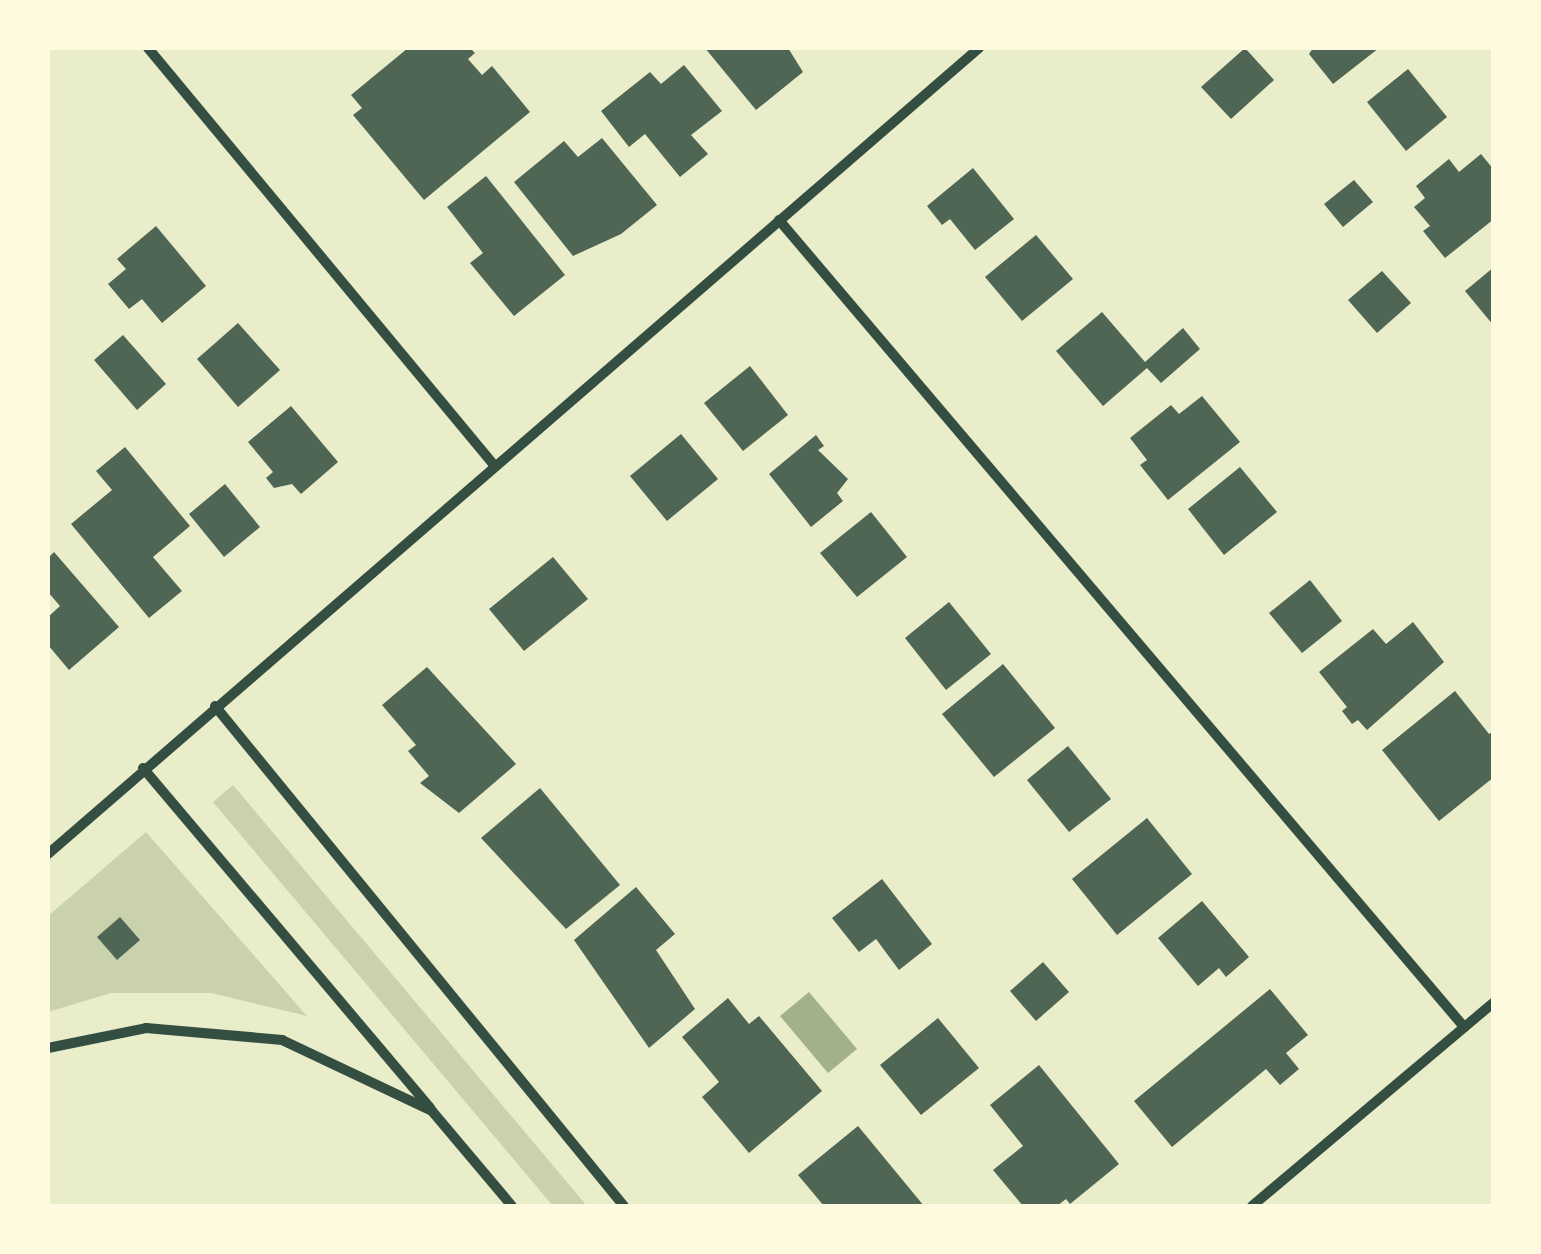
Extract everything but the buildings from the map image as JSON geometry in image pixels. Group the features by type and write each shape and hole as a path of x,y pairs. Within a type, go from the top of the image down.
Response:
{"street":[{"path":"148,48 494,465"},
{"path":"48,854 980,48"},
{"path":"779,220 1464,1027"},
{"path":"215,706 624,1206"},
{"path":"143,768 512,1206"},
{"path":"1252,1206 1494,1002"},
{"path":"48,1048 146,1028 282,1040 432,1110"}],"shaded area":[{"path":"233,785 587,1206 553,1206 213,802"},
{"path":"146,832 307,1016 211,993 111,993 48,1012 48,916"},
{"path":"809,992 857,1049 828,1073 780,1016"}]}
